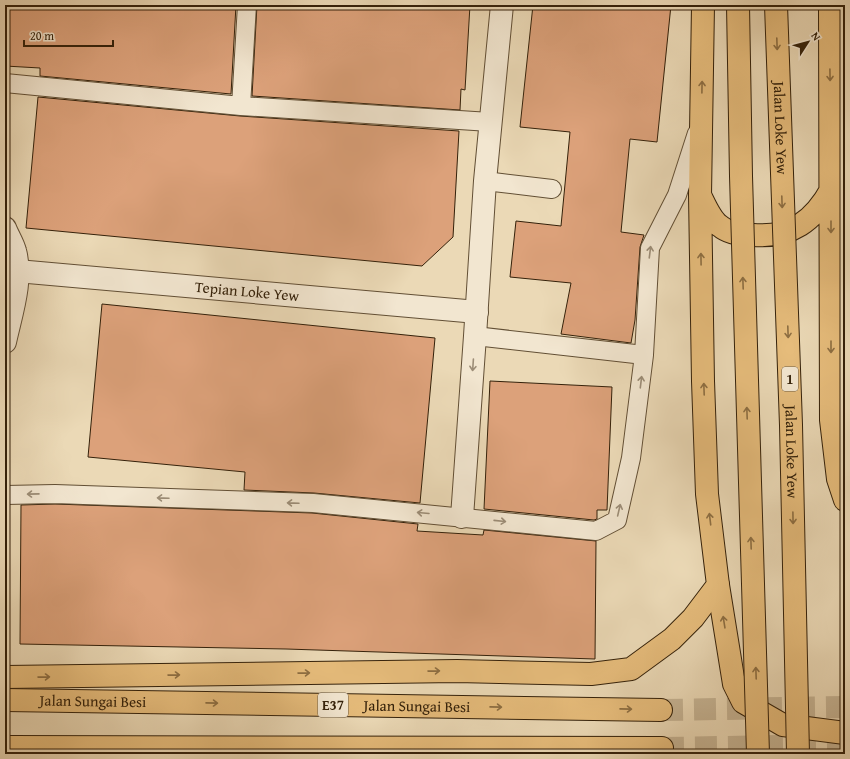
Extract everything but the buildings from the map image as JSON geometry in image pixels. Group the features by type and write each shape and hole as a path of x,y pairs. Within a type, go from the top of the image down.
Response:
{"main road":[{"path":"703,5 700,195 707,494 718,585 734,684 743,702 782,725 845,734"},
{"path":"738,5 741,183 758,754"},
{"name":"Jalan Loke Yew","path":"776,5 792,425 798,754"},
{"path":"830,5 832,188 831,420 836,467 845,500"},
{"path":"700,195 720,226 743,235 768,236 781,234 812,216 823,203 832,188"},
{"path":"5,677 457,671 591,674 632,669 672,639 693,618 718,585"},
{"name":"Jalan Sungai Besi","path":"5,700 661,710"},
{"path":"5,747 662,748"}],"street":[{"path":"462,517 476,336 485,181 502,5"},
{"path":"5,228 15,251 17,271 16,290 5,342"},
{"name":"Tepian Loke Yew","path":"17,271 477,312"}],"lane":[{"path":"241,106 247,5"},
{"path":"5,83 241,106 490,122"},
{"path":"5,494 55,494 313,503 596,531 617,520 631,458 644,355 650,248 677,195 702,117"},
{"path":"485,181 552,189"},
{"path":"476,336 644,355"}],"tunnel":[{"path":"661,710 845,707"},
{"path":"662,748 845,745"}]}
